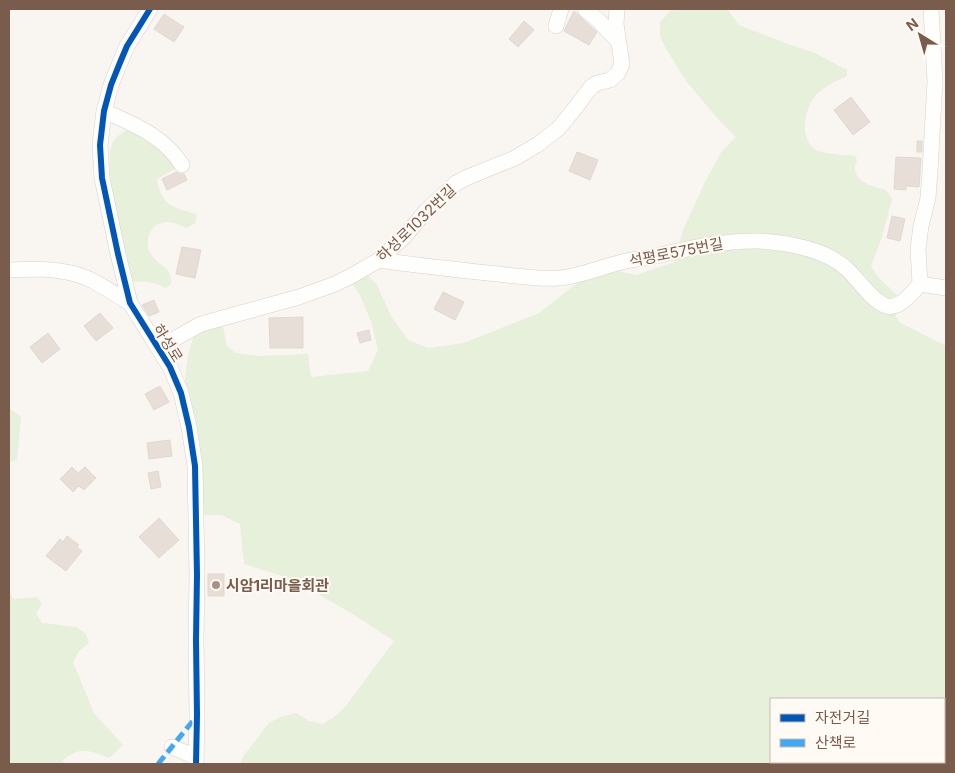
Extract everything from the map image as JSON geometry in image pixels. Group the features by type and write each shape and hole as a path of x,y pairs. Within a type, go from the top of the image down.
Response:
{"street":[{"name":"하성로","path":"150,9 118,64 104,111 100,146 102,178 130,304 170,367 181,393 189,427 195,466 198,715 196,761"},
{"path":"556,26 561,9"},
{"path":"585,9 618,40"},
{"name":"하성로1032번길","path":"158,348 201,324 299,296 335,284 353,275 379,260 456,183 515,158 537,145 558,128 591,87 610,80 618,73 622,64 616,24 618,9"},
{"path":"931,9 935,81 928,198 918,249 920,284 946,288"},
{"path":"104,111 156,137 167,145 182,166"},
{"name":"석평로575번길","path":"379,260 512,276 559,278 577,275 622,262 715,243 740,241 768,242 818,252 836,261 848,270 884,306 894,306 905,300 920,284"},
{"name":"하성로","path":"9,270 39,268 76,274 101,285 130,304"},
{"path":"172,747 196,761"}],"green space":[{"path":"677,9 727,9 739,25 813,52 847,70 847,76 820,91 810,104 805,120 806,137 816,150 855,156 857,160 855,168 858,177 866,184 886,190 892,199 882,237 871,266 878,277 897,295 895,313 899,322 946,346 946,764 240,764 242,758 269,723 280,717 296,713 309,721 323,724 334,717 345,707 394,641 351,613 292,579 244,564 240,524 221,515 204,515 196,421 185,380 188,355 193,338 204,329 222,322 227,346 236,353 259,356 308,354 311,377 368,371 378,350 372,324 360,295 352,283 366,273 377,285 391,316 408,340 428,348 464,343 539,313 580,281 617,271 636,275 674,262 683,230 705,182 722,151 736,137 717,118 687,82 660,36 660,22 670,11"},
{"path":"128,129 147,137 178,167 157,179 165,200 175,207 197,214 195,223 187,228 166,222 154,227 149,235 148,248 152,256 168,270 170,275 171,284 166,288 154,283 134,282 131,280 115,209 110,170 110,154 113,142"},
{"path":"9,408 21,417 17,460 9,462"},
{"path":"9,592 14,599 37,597 42,604 36,613 42,623 76,627 86,634 89,643 79,651 73,662 94,713 123,745 109,758 90,751 79,751 62,761 66,764 11,764 9,762"}],"building":[{"path":"574,11 597,32 589,45 564,31"},
{"path":"164,14 184,27 174,42 154,29"},
{"path":"524,21 534,30 518,47 509,39"},
{"path":"851,97 870,122 853,135 834,110"},
{"path":"917,141 922,141 922,152 917,152"},
{"path":"577,152 598,160 590,180 569,171"},
{"path":"896,157 921,158 919,187 906,186 906,190 894,189"},
{"path":"176,172 184,174 187,180 167,190 162,179"},
{"path":"892,216 905,219 900,241 887,238"},
{"path":"182,247 201,250 195,278 176,274"},
{"path":"443,292 464,302 455,320 434,309"},
{"path":"154,300 159,312 149,316 142,305"},
{"path":"100,313 113,328 96,341 84,326"},
{"path":"303,317 303,348 270,348 269,318"},
{"path":"369,330 371,340 360,343 357,333"},
{"path":"48,333 60,349 42,363 30,347"},
{"path":"160,386 169,402 154,410 145,394"},
{"path":"170,440 172,456 149,459 147,443"},
{"path":"72,467 78,473 85,467 96,478 84,490 79,486 73,492 60,479"},
{"path":"158,471 161,487 151,489 148,473"},
{"path":"159,518 179,540 159,558 139,537"},
{"path":"67,536 79,545 77,547 82,551 66,571 46,556 60,539 63,542"},
{"name":"시암1리마을회관","path":"208,574 224,574 224,596 208,596"}],"marked path":[{"path":"158,764 196,717"}],"cycle path":[{"path":"150,9 127,46 111,85 104,111 100,145 102,178 130,303 170,367 181,393 189,427 195,466 197,575 196,764"}],"place":[{"name":"시암1리마을회관","path":"216,585"}]}
